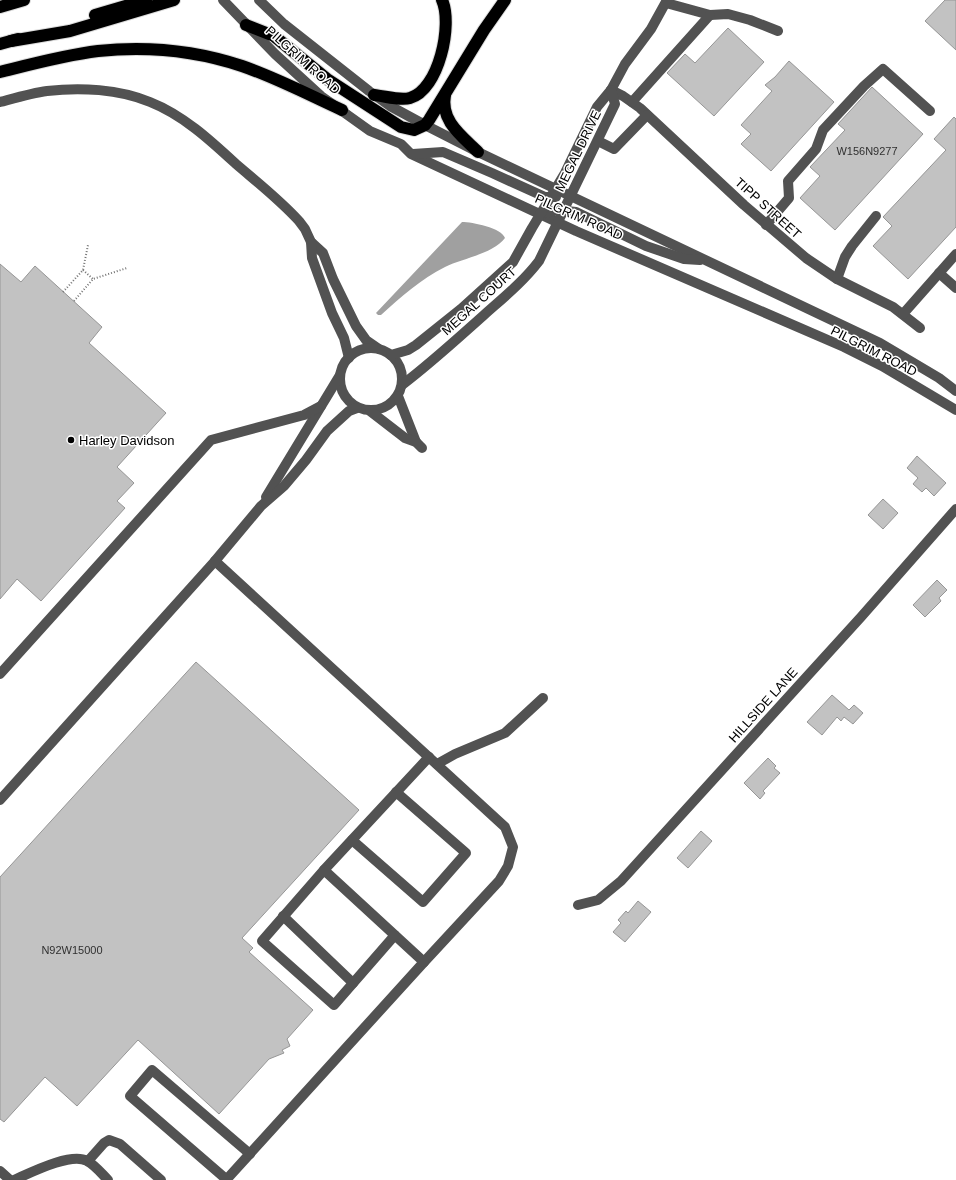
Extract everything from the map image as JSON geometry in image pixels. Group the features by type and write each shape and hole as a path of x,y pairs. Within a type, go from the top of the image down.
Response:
{"highway":[{"path":"0,7 24,0"},
{"path":"6,43 146,0"},
{"path":"6,43 70,31 174,0"},
{"path":"374,95 411,98 421,92 428,84 443,52 446,22 442,0"},
{"path":"246,25 274,36 327,79 394,123 404,128 414,130 425,125 480,36 505,0"},
{"path":"0,72 98,51 138,49 177,52 214,58 244,67 283,82 342,110"},
{"path":"445,94 444,109 447,119 478,152"}],"street":[{"name":"PILGRIM ROAD","path":"259,0 284,24 374,95 425,125 555,189 880,343 939,378 956,391"},
{"path":"666,2 710,15 728,14 750,20 778,31"},
{"name":"MEGAL DRIVE","path":"540,214 568,169 597,107 611,90 625,64 650,29 666,2"},
{"name":"PILGRIM ROAD","path":"225,3 281,59 326,100 370,131 401,144 411,154 540,214 844,347 882,366 956,410"},
{"path":"632,102 710,15"},
{"path":"766,225 788,198 788,182 816,149 823,130 864,86 883,69 930,111"},
{"path":"0,102 46,91 96,90 126,95 149,102 170,112 192,126 291,212 305,229 311,242 312,258 332,314 344,338 349,358"},
{"name":"MEGAL DRIVE","path":"558,222 616,104 611,90"},
{"name":"TIPP STREET","path":"611,90 632,102 766,225 806,258 837,279 888,304 920,328"},
{"path":"598,141 614,149 647,115"},
{"path":"411,154 443,152 492,173 526,190 550,198 570,196"},
{"path":"540,214 564,210 576,212 646,246 684,259 706,260"},
{"name":"MEGAL COURT","path":"391,354 408,350 416,346 505,270 513,262 540,214"},
{"path":"837,279 848,252 876,216"},
{"name":"MEGAL COURT","path":"402,385 430,363 525,278 541,256 558,222"},
{"path":"311,242 323,253 333,279 356,326 366,340 379,349 391,354 400,365 403,377 401,390 398,396 394,401 383,408 370,411"},
{"path":"903,314 956,254"},
{"path":"939,273 956,288"},
{"path":"0,800 215,561 261,506 340,375 345,362 354,353 366,348 379,349"},
{"path":"340,375 341,388 347,399 357,408 370,411 405,438 419,445 398,396"},
{"path":"0,674 211,440 304,415 321,406"},
{"path":"261,506 284,486 306,460 327,431 349,411 357,408"},
{"name":"HILLSIDE LANE","path":"578,905 598,900 621,881 956,509"},
{"path":"215,561 505,827 513,847 508,866 499,881 424,962 250,1154 226,1180 130,1096 152,1070 250,1154"},
{"path":"437,764 455,754 505,733 543,698"},
{"path":"395,935 334,1005 262,940 324,870 429,757"},
{"path":"352,840 423,902 466,853 396,792"},
{"path":"324,870 424,962"},
{"path":"283,916 353,983"},
{"path":"88,1161 104,1143 109,1140 115,1141 161,1180"},
{"path":"14,1180 65,1159 82,1159 88,1161 108,1180"},
{"path":"0,1171 10,1180"}],"path":[{"path":"63,292 83,270 88,245"},
{"path":"74,301 94,279 127,268"},
{"path":"83,270 94,279"}],"shaded area":[{"path":"462,222 479,224 493,229 503,234 505,238 493,248 485,252 452,264 436,272 412,289 381,315 378,315 376,313"}],"building":[{"path":"945,0 956,0 956,50 925,21"},
{"path":"728,28 764,62 714,116 667,73 685,54 695,63"},
{"path":"789,61 834,102 771,171 741,144 751,134 741,125 772,91 765,85 775,77"},
{"path":"872,87 923,134 835,230 800,198 820,176 810,167 845,130 838,124"},
{"path":"954,117 956,119 956,227 908,279 873,246 892,226 883,217 946,150 934,139"},
{"name":"Harley Davidson","path":"0,264 21,282 35,266 102,327 89,343 166,413 117,467 134,483 117,501 125,508 41,601 17,579 0,599"},
{"path":"917,456 946,483 934,496 926,488 922,492 913,484 918,478 907,468"},
{"path":"883,499 898,513 883,529 868,515"},
{"path":"937,580 947,590 939,598 941,601 925,617 913,605"},
{"path":"196,662 359,810 242,938 253,948 249,952 313,1010 287,1039 290,1046 282,1050 284,1053 269,1059 219,1114 138,1040 77,1106 45,1077 4,1122 0,1119 0,877"},
{"path":"832,695 849,710 854,705 863,713 853,724 844,717 841,721 837,717 822,735 807,722"},
{"path":"768,758 776,766 774,768 780,773 763,791 765,793 760,799 744,783"},
{"path":"701,831 712,841 688,868 677,858"},
{"path":"638,901 651,912 625,942 613,932 621,923 618,920 626,911 628,913"}],"place":[{"name":"Harley Davidson","path":"71,440"}]}
